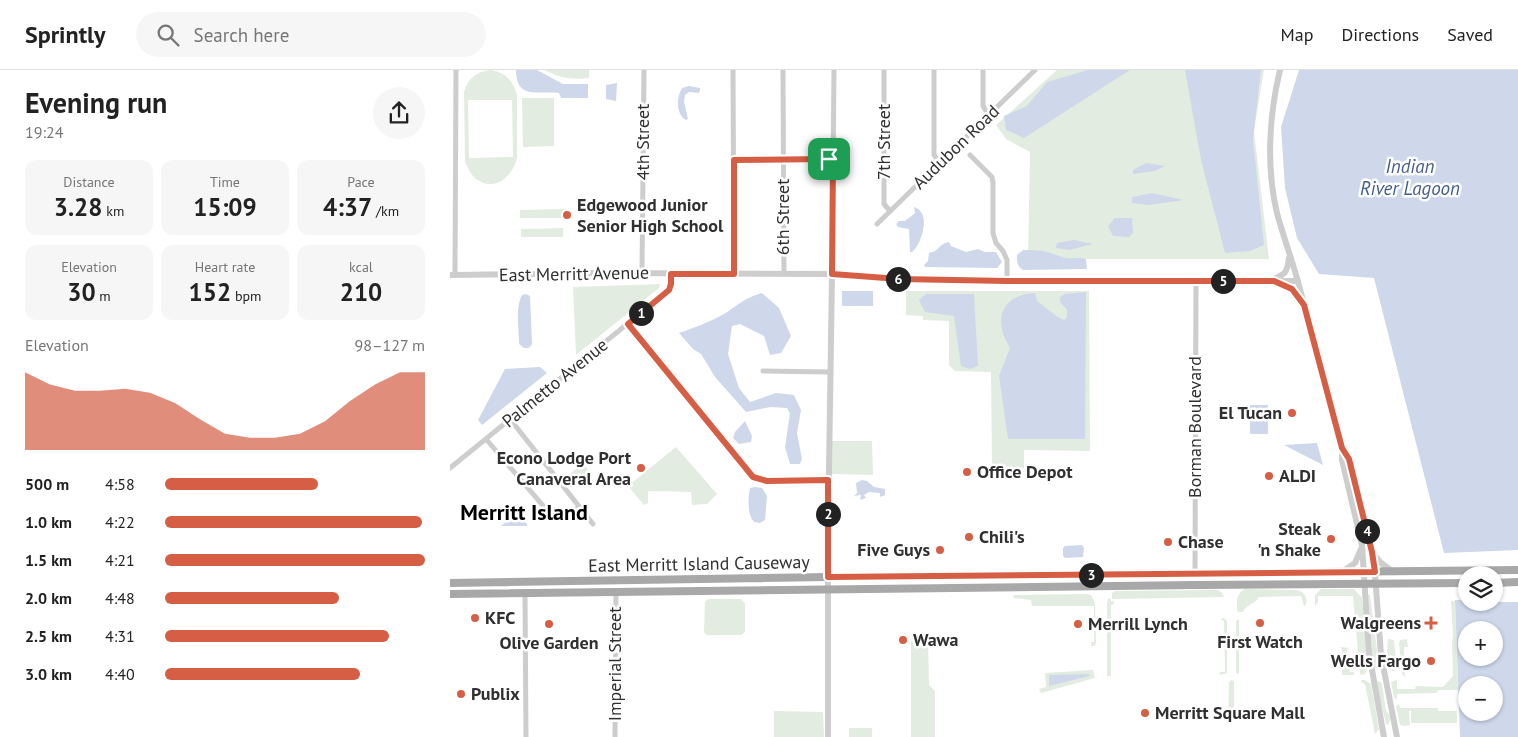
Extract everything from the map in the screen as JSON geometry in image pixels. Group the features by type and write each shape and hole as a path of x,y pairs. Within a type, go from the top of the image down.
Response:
{"main road":[{"name":"East Merritt Island Causeway","path":"450,583 1518,570"},
{"path":"1231,584 1248,576 1274,573"},
{"path":"1166,585 1188,581 1195,574"},
{"path":"919,588 948,581 951,576"},
{"path":"958,588 967,581 988,576"},
{"path":"525,593 531,588 543,586 553,581"},
{"path":"450,593 459,586 479,582"},
{"path":"1503,583 1518,582"},
{"name":"East Merritt Island Causeway","path":"450,593 1458,583"}],"street":[{"path":"452,275 456,70"},
{"name":"4th Street","path":"642,273 644,70"},
{"path":"733,70 734,274"},
{"name":"6th Street","path":"783,70 784,274"},
{"path":"828,737 828,480 834,70"},
{"name":"7th Street","path":"884,70 884,204 890,211"},
{"path":"934,70 934,155 940,163"},
{"path":"983,70 983,106 989,116"},
{"name":"Audubon Road","path":"876,224 1036,70"},
{"path":"1280,70 1274,94 1270,142 1274,196 1342,448 1342,460 1362,545 1363,584 1372,676 1384,737"},
{"path":"450,129 456,129"},
{"path":"970,155 992,177 994,183 994,232 996,243 1007,260 1007,281"},
{"path":"734,160 833,159"},
{"path":"1272,281 1286,272 1290,254"},
{"name":"Palmetto Avenue","path":"450,468 669,290 671,274"},
{"name":"East Merritt Avenue","path":"452,275 832,274 899,279 1007,281 1298,281"},
{"name":"Borman Boulevard","path":"1195,574 1196,281"},
{"path":"1272,281 1292,289 1304,305"},
{"path":"628,324 753,477 767,481 828,480"},
{"path":"763,371 830,372"},
{"path":"510,419 593,524"},
{"path":"486,438 551,515 567,517 579,507"},
{"path":"1342,448 1349,459 1372,552 1381,655 1397,737"},
{"path":"1342,572 1355,563 1362,545"},
{"path":"1372,552 1380,562 1393,572"},
{"name":"Imperial Street","path":"615,737 616,591"},
{"path":"525,593 526,737"}],"shaded area":[{"path":"545,70 589,70 589,78 566,78"},
{"path":"1057,70 1264,70 1254,131 1269,259 1028,259 1030,152 1006,139 996,125"},
{"path":"485,71 495,71 508,78 517,95 517,158 515,165 512,171 502,180 490,184 476,179 465,162 464,92 470,79","holes":["468,100 512,100 513,157 469,158"]},
{"path":"522,98 554,98 554,146 523,147"},
{"path":"564,209 564,218 520,218 520,210"},
{"path":"563,228 563,237 521,237 521,229"},
{"path":"660,284 659,288 576,355 573,287"},
{"path":"906,291 1089,291 1090,451 1024,450 1024,468 992,468 991,372 955,371 949,365 949,321 923,320 923,316 906,315"},
{"path":"831,441 872,441 873,475 831,474"},
{"path":"676,447 717,494 707,504 692,505 691,492 648,491 648,503 644,505 628,486"},
{"path":"583,463 590,473 572,487 565,478"},
{"path":"1245,589 1297,590 1305,595 1306,605 1304,606 1301,596 1259,597 1243,612 1238,612 1238,598"},
{"path":"1321,589 1354,589 1362,598 1368,667 1365,674 1361,675 1360,673 1353,596 1318,596 1318,602 1315,606 1315,595"},
{"path":"1218,590 1224,597 1112,599 1112,593 1115,591"},
{"path":"1014,595 1091,595 1095,603 1096,644 1094,646 1091,646 1091,642 1094,642 1094,606 1032,606 1031,600 1013,598"},
{"path":"1368,595 1370,595 1378,658 1376,669 1373,664"},
{"path":"1110,598 1111,601 1114,601 1114,604 1111,605 1111,676 1107,676 1107,604"},
{"path":"708,599 741,599 745,603 745,632 741,635 707,635 704,632 705,602"},
{"path":"1451,601 1455,601 1458,690 1438,690 1437,693 1397,694 1397,699 1394,698 1391,682 1397,680 1397,689 1415,689 1416,686 1443,687 1453,676"},
{"path":"1224,618 1227,621 1227,673 1220,675 1220,672 1225,672 1224,621 1221,620"},
{"path":"1239,619 1238,674 1236,673 1236,621"},
{"path":"928,639 929,685 935,691 935,737 911,737 911,641"},
{"path":"1388,639 1394,640 1397,668 1394,671 1390,670 1387,651"},
{"path":"1407,639 1408,647 1404,647 1405,677 1402,674 1399,643 1400,640"},
{"path":"1339,647 1350,648 1347,649 1350,672 1354,672 1354,675 1342,675 1342,649"},
{"path":"1093,670 1095,678 1041,693 1039,689 1046,687 1045,673"},
{"path":"1231,680 1234,681 1234,721 1232,724 1228,721 1229,683"},
{"path":"1361,680 1371,684 1379,729 1375,734 1365,684"},
{"path":"1377,681 1382,684 1386,710 1391,718 1388,725 1386,724 1379,698"},
{"path":"1399,704 1400,708 1438,708 1438,711 1457,711 1457,723 1411,723 1411,711 1409,711 1410,725 1400,725 1396,706"},
{"path":"774,711 823,712 824,737 774,737"},
{"path":"849,728 872,728 872,737 849,737"}],"water":[{"path":"516,70 537,70 563,84 588,84 588,98 561,98 559,93 530,92 520,86"},
{"path":"1088,70 1130,70 1024,138 1006,130 1004,116 1027,106 1047,82"},
{"path":"1185,70 1261,70 1253,139 1264,245 1250,251 1225,253 1201,160"},
{"name":"Indian River Lagoon","path":"1299,70 1518,70 1518,550 1444,553 1374,278 1319,274 1297,238 1285,188 1281,127"},
{"path":"617,83 616,101 606,99 606,85"},
{"path":"689,86 700,88 700,90 699,93 689,92 685,95 684,102 688,119 686,120 680,114 678,101 682,88"},
{"path":"1146,163 1165,166 1155,171 1133,174 1133,170"},
{"path":"1152,193 1184,200 1149,205 1132,203 1132,197"},
{"path":"914,207 923,215 924,228 916,248 910,252 909,229 898,227 896,224 899,221 905,221 915,213"},
{"path":"1115,218 1132,218 1133,233 1129,237 1113,236 1108,226"},
{"path":"1074,240 1093,244 1070,250 1056,248 1057,243"},
{"path":"949,242 951,246 966,252 978,249 985,252 996,252 1002,262 997,268 925,267 924,265 928,261 929,253"},
{"path":"1023,250 1044,251 1066,258 1086,259 1087,269 1023,270 1018,264 1017,255"},
{"path":"842,291 873,291 873,306 842,306"},
{"path":"1086,292 1085,439 1008,439 999,376 1010,348 1002,330 1001,322 1004,308 1008,303 1020,296 1035,293 1037,301 1064,320 1067,317 1067,310 1060,302 1060,297 1065,294"},
{"path":"762,293 779,308 791,336 781,353 770,355 764,336 740,324 732,326 728,354 739,388 750,402 776,393 794,395 801,410 797,433 802,459 800,464 790,464 785,447 790,413 787,408 770,407 746,412 715,377 701,354 693,349 679,333 713,320 747,299"},
{"path":"926,294 974,294 978,366 970,369 961,366 954,316 925,312 919,300"},
{"path":"522,295 530,296 532,344 529,348 524,348 519,344 519,306"},
{"path":"540,367 547,373 482,425 478,420 505,369"},
{"path":"1250,405 1268,405 1268,434 1250,434"},
{"path":"745,421 752,436 751,442 739,444 733,438 735,432"},
{"path":"1317,443 1323,465 1284,445"},
{"path":"862,480 867,481 874,487 885,489 885,495 880,497 880,493 869,492 864,495 866,498 860,500 861,495 854,496 857,493 856,483"},
{"path":"750,488 762,488 767,496 765,520 760,523 754,522 749,511"},
{"path":"516,514 527,526 501,526"},
{"path":"1082,545 1084,548 1083,557 1065,558 1063,556 1063,548 1065,546"},
{"path":"1455,600 1458,600 1458,611 1503,611 1503,602 1518,602 1518,737 1460,737 1459,721 1503,721 1503,676 1458,676 1458,682"},
{"path":"1089,674 1089,676 1049,686 1049,675"}],"place":[{"name":"Edgewood Junior Senior High School","path":"567,215"},
{"name":"El Tucan","path":"1292,413"},
{"name":"Econo Lodge Port Canaveral Area","path":"641,468"},
{"name":"Office Depot","path":"967,472"},
{"name":"ALDI","path":"1269,476"},
{"name":"Chili's","path":"969,537"},
{"name":"Steak 'n Shake","path":"1331,539"},
{"name":"Chase","path":"1168,542"},
{"name":"Five Guys","path":"940,550"},
{"name":"KFC","path":"475,618"},
{"name":"First Watch","path":"1260,623"},
{"name":"Walgreens","path":"1431,623"},
{"name":"Olive Garden","path":"549,624"},
{"name":"Merrill Lynch","path":"1078,624"},
{"name":"Wawa","path":"903,640"},
{"name":"Wells Fargo","path":"1431,661"},
{"name":"Publix","path":"461,694"},
{"name":"Merritt Square Mall","path":"1145,713"}],"district":[{"name":"Merritt Island","path":"524,512"}],"route":[{"path":"829,159 833,159 832,274 899,279 1007,281 1274,281 1292,289 1304,305 1342,448 1349,459 1372,552 1375,572 828,577 828,480 767,481 753,477 628,324 669,290 671,274 734,274 734,160 829,159"}]}
